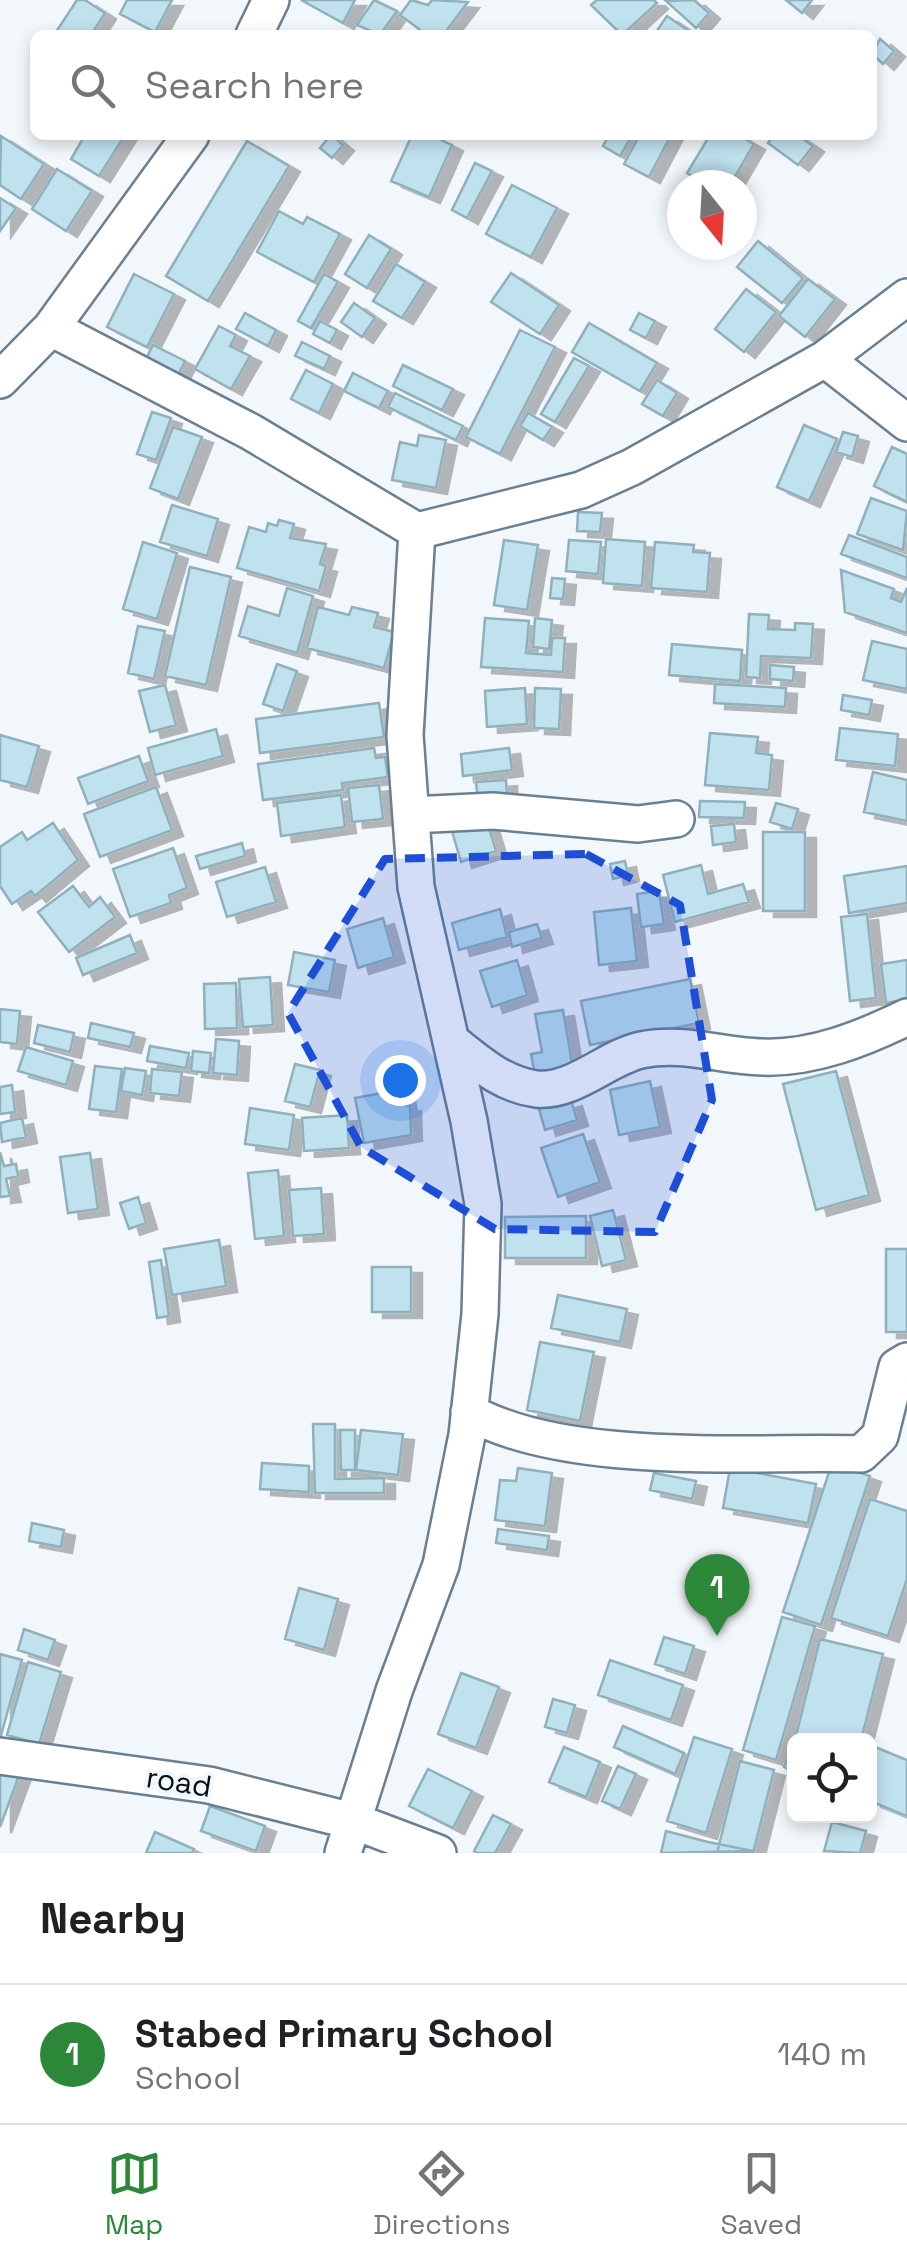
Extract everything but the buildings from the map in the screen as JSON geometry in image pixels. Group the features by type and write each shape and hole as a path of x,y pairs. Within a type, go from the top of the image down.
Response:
{"street":[{"path":"256,30 271,0"},
{"path":"0,380 51,328 187,140"},
{"path":"51,328 251,432 417,530 580,490 632,467 824,359 907,297"},
{"path":"824,359 907,424"},
{"path":"349,1837 394,1690 440,1565 470,1412 480,1314 483,1204 416,887 410,815 405,736 417,530"},
{"path":"410,815 493,811 638,824 676,819"},
{"path":"451,1041 509,1084 542,1090 573,1082 621,1056 645,1050 672,1045 725,1054 799,1057 907,1018"},
{"path":"470,1412 500,1429 614,1450 861,1454 880,1436 898,1367 907,1362"},
{"name":"road","path":"0,1756 210,1786 349,1837 438,1853"}],"highlighted area":[{"path":"586,854 680,905 712,1100 655,1232 495,1229 361,1147 288,1013 385,859"}],"place":[{"name":"Stabed Primary School","path":"717,1636"}]}
